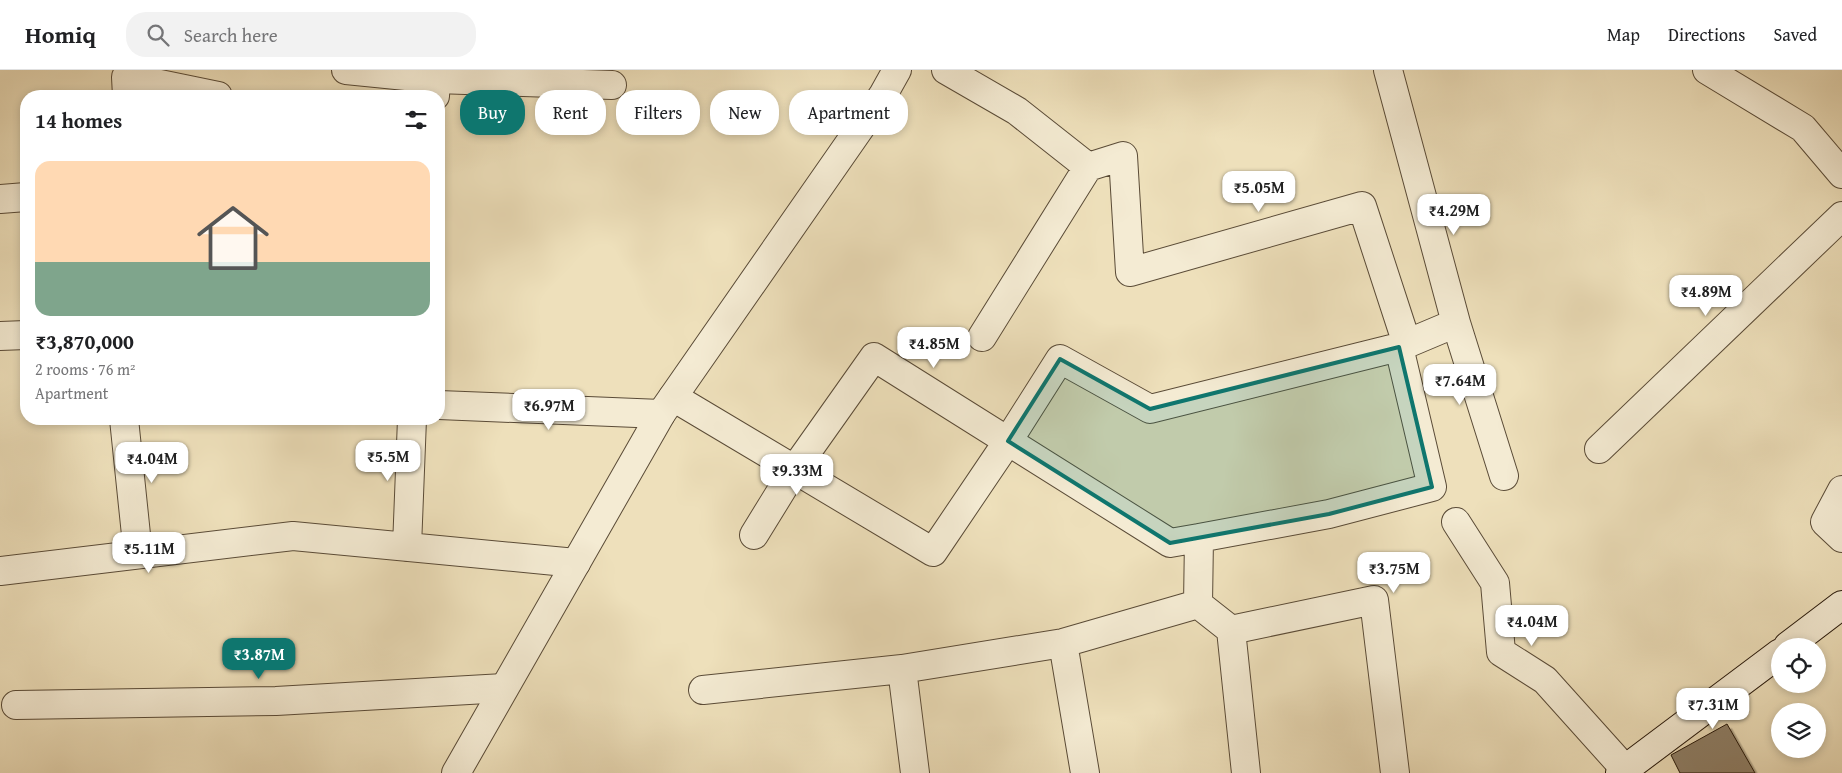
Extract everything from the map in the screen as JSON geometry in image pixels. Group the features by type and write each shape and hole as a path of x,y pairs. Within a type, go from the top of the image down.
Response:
{"street":[{"path":"346,70 436,82 612,85"},
{"path":"456,773 667,405 877,103 897,70"},
{"path":"946,70 1017,111 1088,167"},
{"path":"1388,70 1456,323 1504,476"},
{"path":"1707,70 1803,128 1842,174"},
{"path":"127,90 126,76 190,90"},
{"path":"754,535 794,470 874,357 1170,543 1329,514 1432,487 1403,345 1362,206 1130,272 1123,156 1088,167 982,337"},
{"path":"0,199 20,198"},
{"path":"1599,450 1842,216"},
{"path":"445,405 667,405 794,470 933,552 1008,441 1060,359 1150,409 1403,345 1456,323"},
{"path":"0,336 20,335"},
{"path":"125,425 138,554"},
{"path":"407,547 412,425"},
{"path":"1842,490 1825,522 1842,538"},
{"path":"1456,522 1495,583 1501,652 1545,680 1622,771 1771,660"},
{"path":"0,571 293,536 576,563"},
{"path":"1198,538 1198,604"},
{"path":"1231,630 1374,600 1395,773"},
{"path":"1198,604 1231,630 1246,773"},
{"path":"703,690 902,669 1063,643 1198,604"},
{"path":"1799,638 1842,605"},
{"path":"1063,643 1085,773"},
{"path":"902,669 915,773"},
{"path":"16,705 276,701 504,688"}],"highlighted area":[{"path":"1399,347 1432,487 1329,514 1170,543 1008,441 1060,359 1150,409"}],"building":[{"path":"1727,724 1755,773 1680,773 1671,755"}]}
